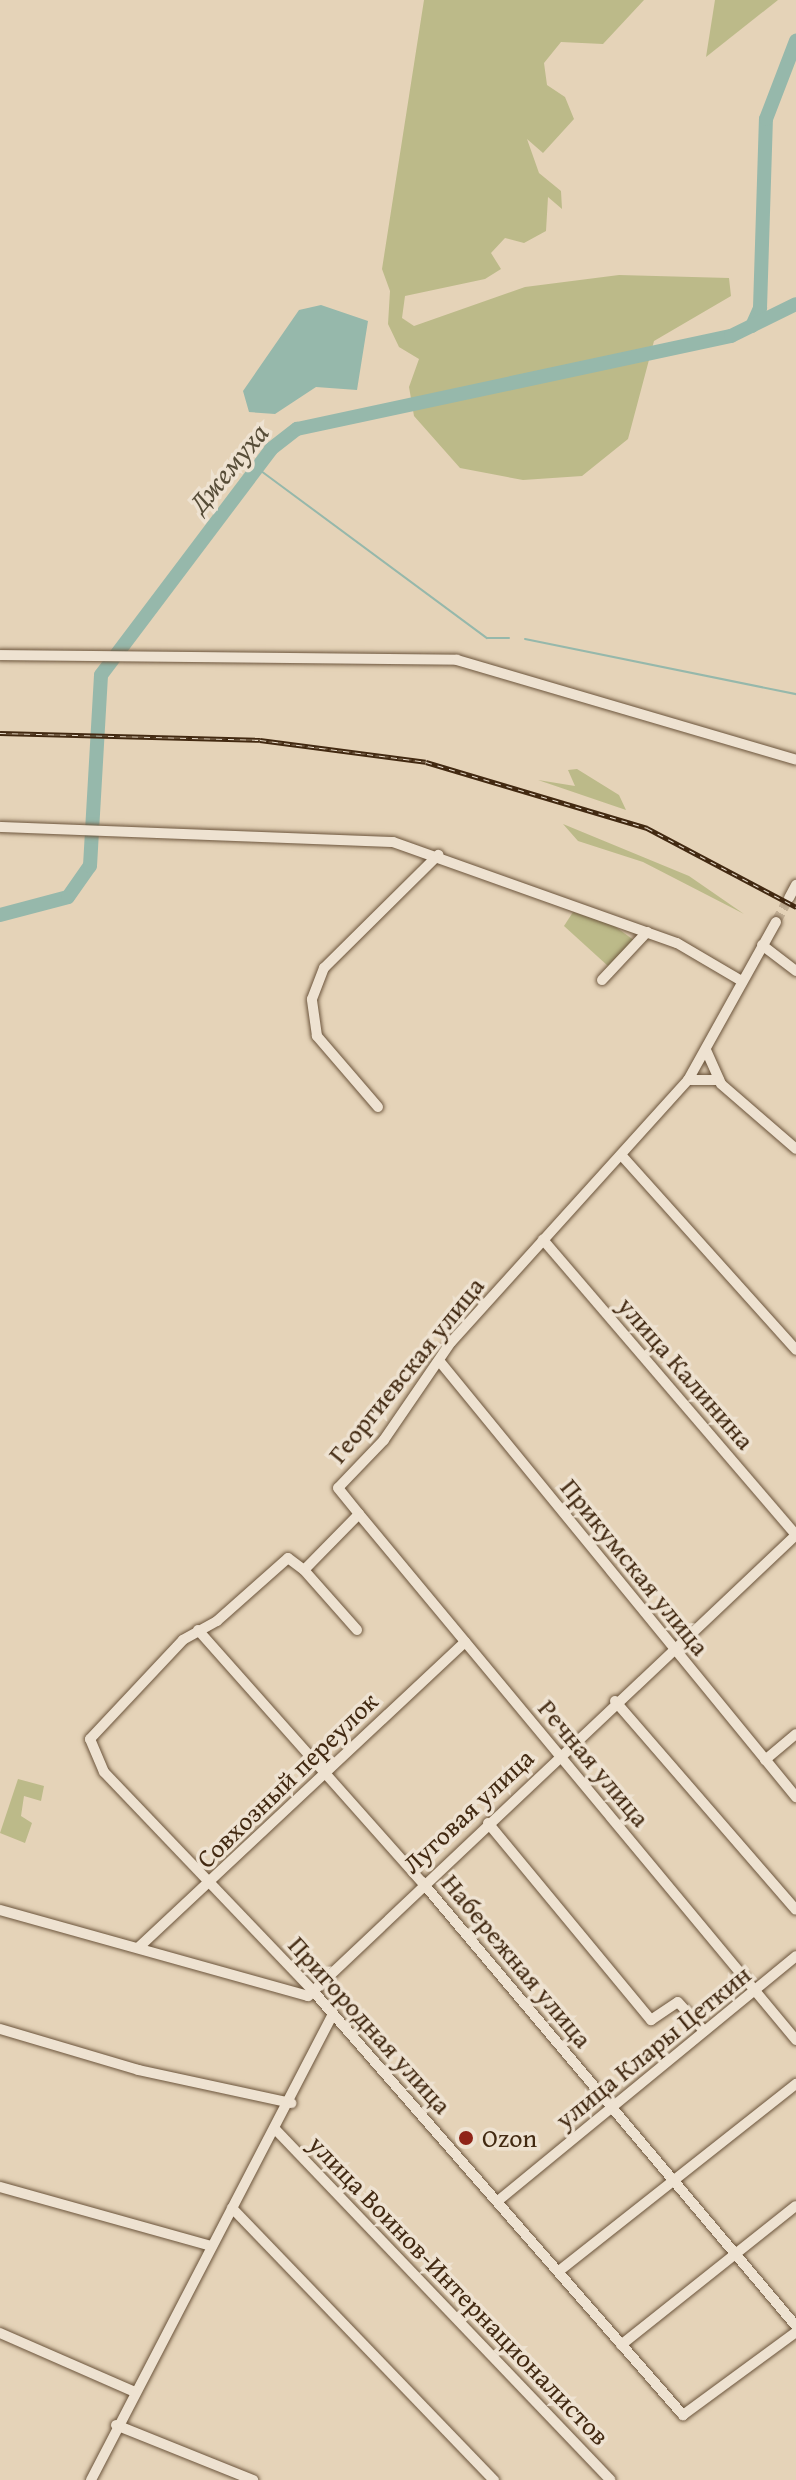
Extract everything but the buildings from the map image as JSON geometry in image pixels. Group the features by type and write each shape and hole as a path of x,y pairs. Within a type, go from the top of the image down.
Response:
{"street":[{"path":"0,655 457,660 796,760"},
{"path":"0,827 393,842 438,855 647,932 740,980"},
{"path":"378,1107 317,1036 312,999 324,968 438,855"},
{"path":"789,898 796,885"},
{"name":"Георгиевская улица","path":"359,1514 338,1488 441,1363 451,1342 623,1157 688,1080 740,980 776,922"},
{"path":"602,980 647,932"},
{"path":"762,945 796,971"},
{"path":"706,1050 719,1080 796,1149"},
{"path":"688,1080 719,1080"},
{"path":"623,1157 796,1350"},
{"name":"улица Калинина","path":"543,1240 796,1535"},
{"name":"Прикумская улица","path":"441,1363 796,1797"},
{"path":"304,1570 359,1514"},
{"name":"Речная улица","path":"359,1514 796,2040"},
{"name":"Луговая улица","path":"313,1991 422,1882 671,1647 796,1535"},
{"path":"198,1630 288,1558 304,1570 357,1630"},
{"name":"Пригородная улица","path":"198,1630 90,1739 104,1772 209,1886 313,1991 499,2200 683,2415 796,2329"},
{"name":"Набережная улица","path":"198,1630 422,1882 796,2329"},
{"name":"Совхозный переулок","path":"138,1948 209,1886 326,1771 465,1642"},
{"path":"615,1701 796,1910"},
{"path":"765,1760 796,1734"},
{"path":"488,1823 651,2020 678,2002 704,2031"},
{"path":"0,1910 308,1996 313,1991"},
{"name":"улица Клары Цеткин","path":"499,2200 796,1956"},
{"path":"91,2480 133,2391 291,2103 333,2014"},
{"path":"0,2029 138,2070 291,2103"},
{"path":"559,2271 796,2084"},
{"name":"улица Воинов-Интернационалистов","path":"276,2130 610,2480"},
{"path":"0,2187 211,2246"},
{"path":"621,2345 796,2206"},
{"path":"232,2208 494,2480"},
{"path":"0,2333 133,2391"},
{"path":"116,2425 253,2480"}],"shaded area":[{"path":"424,0 644,0 603,44 561,42 544,63 547,85 565,97 574,119 543,153 527,139 539,173 561,191 562,209 548,197 546,231 524,243 505,238 491,253 501,269 485,279 405,296 402,318 414,326 525,287 619,275 729,278 731,296 654,341 628,439 582,476 523,480 460,468 414,416 409,387 419,359 399,347 388,324 390,291 382,269"},
{"path":"715,0 778,0 706,57"},
{"path":"321,305 368,321 357,390 316,387 275,414 249,412 243,391 299,310"},
{"path":"577,769 619,795 626,810 538,780 575,786 568,770"},
{"path":"563,824 689,876 744,914 643,862 578,841"},
{"path":"573,912 613,925 635,941 608,966 564,926"},
{"path":"18,1779 44,1786 41,1801 24,1796 21,1816 32,1823 25,1843 0,1833"}],"waterway":[{"name":"Джемуха","path":"752,326 760,308 766,119 796,41"},
{"name":"Джемуха","path":"0,915 68,897 90,866 101,675 271,449 297,429 731,336 796,304"},
{"path":"257,468 487,638 509,638"},
{"path":"525,639 796,694"}],"tunnel":[{"path":"776,922 789,898"}],"railway":[{"path":"0,733 260,740 426,762 647,828 796,907"}],"place":[{"name":"Ozon","path":"466,2138"}]}
